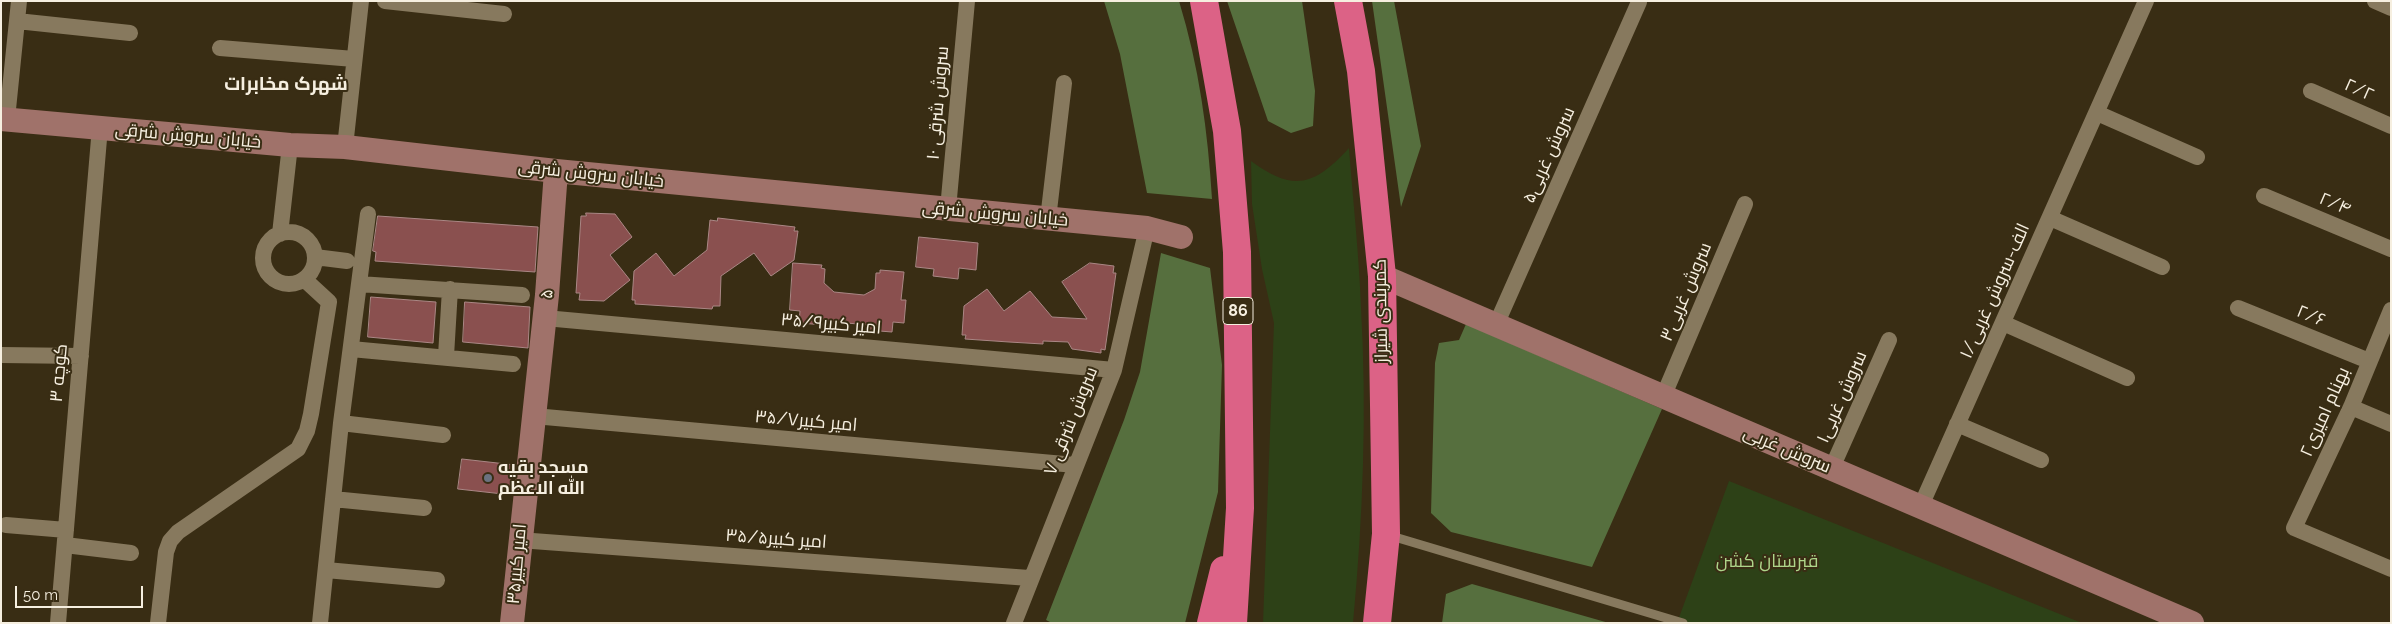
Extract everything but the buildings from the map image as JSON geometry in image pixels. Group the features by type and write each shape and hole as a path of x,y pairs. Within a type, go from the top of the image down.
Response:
{"highway":[{"name":"86","path":"1204,1 1227,131 1237,252 1240,508 1233,623"},
{"name":"کمربندی شیراز","path":"1348,1 1362,71 1382,276 1386,534 1377,623"},
{"path":"1210,623 1240,508"},
{"path":"1386,534 1392,623"}],"street":[{"path":"4,119 19,1"},
{"path":"345,147 361,1"},
{"path":"386,1 504,14"},
{"name":"سروش شرقی ۱۰","path":"948,209 967,1"},
{"name":"۱/الف-سروش غربی","path":"1920,508 2146,1"},
{"path":"2375,1 2391,8"},
{"name":"سروش غربی۵","path":"1496,325 1639,2"},
{"path":"17,21 130,33"},
{"path":"220,48 354,59"},
{"path":"1048,219 1064,83"},
{"name":"۲/۲","path":"2311,90 2391,126"},
{"path":"2097,113 2197,157"},
{"name":"خیابان سروش شرقی","path":"4,119 290,145 345,147 556,172 1147,228 1181,237"},
{"name":"کوچه ۳","path":"58,623 100,127"},
{"path":"280,234 290,145"},
{"name":"۵","path":"534,416 545,318 556,172"},
{"name":"۲/۴","path":"2264,196 2391,249"},
{"name":"سروش غربی۳","path":"1663,397 1745,204"},
{"path":"320,623 341,423 368,214"},
{"path":"2050,218 2162,267"},
{"name":"سروش شرقی ۷","path":"1014,623 1029,578 1114,370 1147,228"},
{"path":"288,232 304,236 310,242 315,258 314,266 304,279 288,284 272,277 266,270 264,253 272,238 288,232"},
{"path":"315,258 347,261"},
{"name":"سروش غربی","path":"1382,276 2192,623"},
{"path":"158,623 166,552 170,541 178,532 298,449 307,431 312,414 328,302 304,279"},
{"path":"359,284 522,295"},
{"path":"446,356 450,289"},
{"name":"۲/۶","path":"2238,308 2369,361"},
{"name":"بهنام امیری۲","path":"2391,310 2351,407 2294,528 2391,569"},
{"name":"امیر کبیر۳۵/۹","path":"545,318 1114,370"},
{"path":"2003,322 2127,378"},
{"name":"سروش غربی۱","path":"1832,470 1888,340"},
{"path":"350,349 446,356 513,364"},
{"path":"1,354 80,356"},
{"path":"2351,407 2391,424"},
{"name":"امیر کبیر۳۵/۷","path":"534,416 1075,465"},
{"name":"امیر کبیر۳۵","path":"512,623 519,540 534,416"},
{"path":"341,423 443,435"},
{"path":"1957,424 2041,460"},
{"path":"333,499 424,508"},
{"path":"6,524 131,553"},
{"name":"امیر کبیر۳۵/۵","path":"519,540 1029,578"},
{"path":"326,570 437,580"}],"lane":[{"path":"1386,534 1682,623"}],"green space":[{"path":"1104,1 1179,1 1202,99 1212,199 1147,193 1120,54"},
{"path":"1227,1 1302,1 1315,91 1313,126 1291,133 1268,121"},
{"path":"1372,1 1394,1 1421,146 1401,207"},
{"path":"1349,148 1360,287 1364,386 1362,505 1353,623 1263,623 1274,323 1262,269 1252,204 1251,161 1280,178 1292,181 1303,180 1314,177 1325,170"},
{"path":"1161,253 1210,268 1222,365 1218,492 1185,623 1052,623 1046,620 1124,420 1140,372"},
{"path":"1466,324 1662,409 1592,567 1451,532 1431,513 1435,363 1439,343 1459,340"},
{"name":"قبرستان کشن","path":"1729,481 2082,623 1677,623"},
{"path":"1472,584 1609,623 1442,623 1446,594"}],"place":[{"name":"مسجد بقیه الله الاعظم","path":"488,478"}],"district":[{"name":"شهرک مخابرات","path":"286,84"}]}
